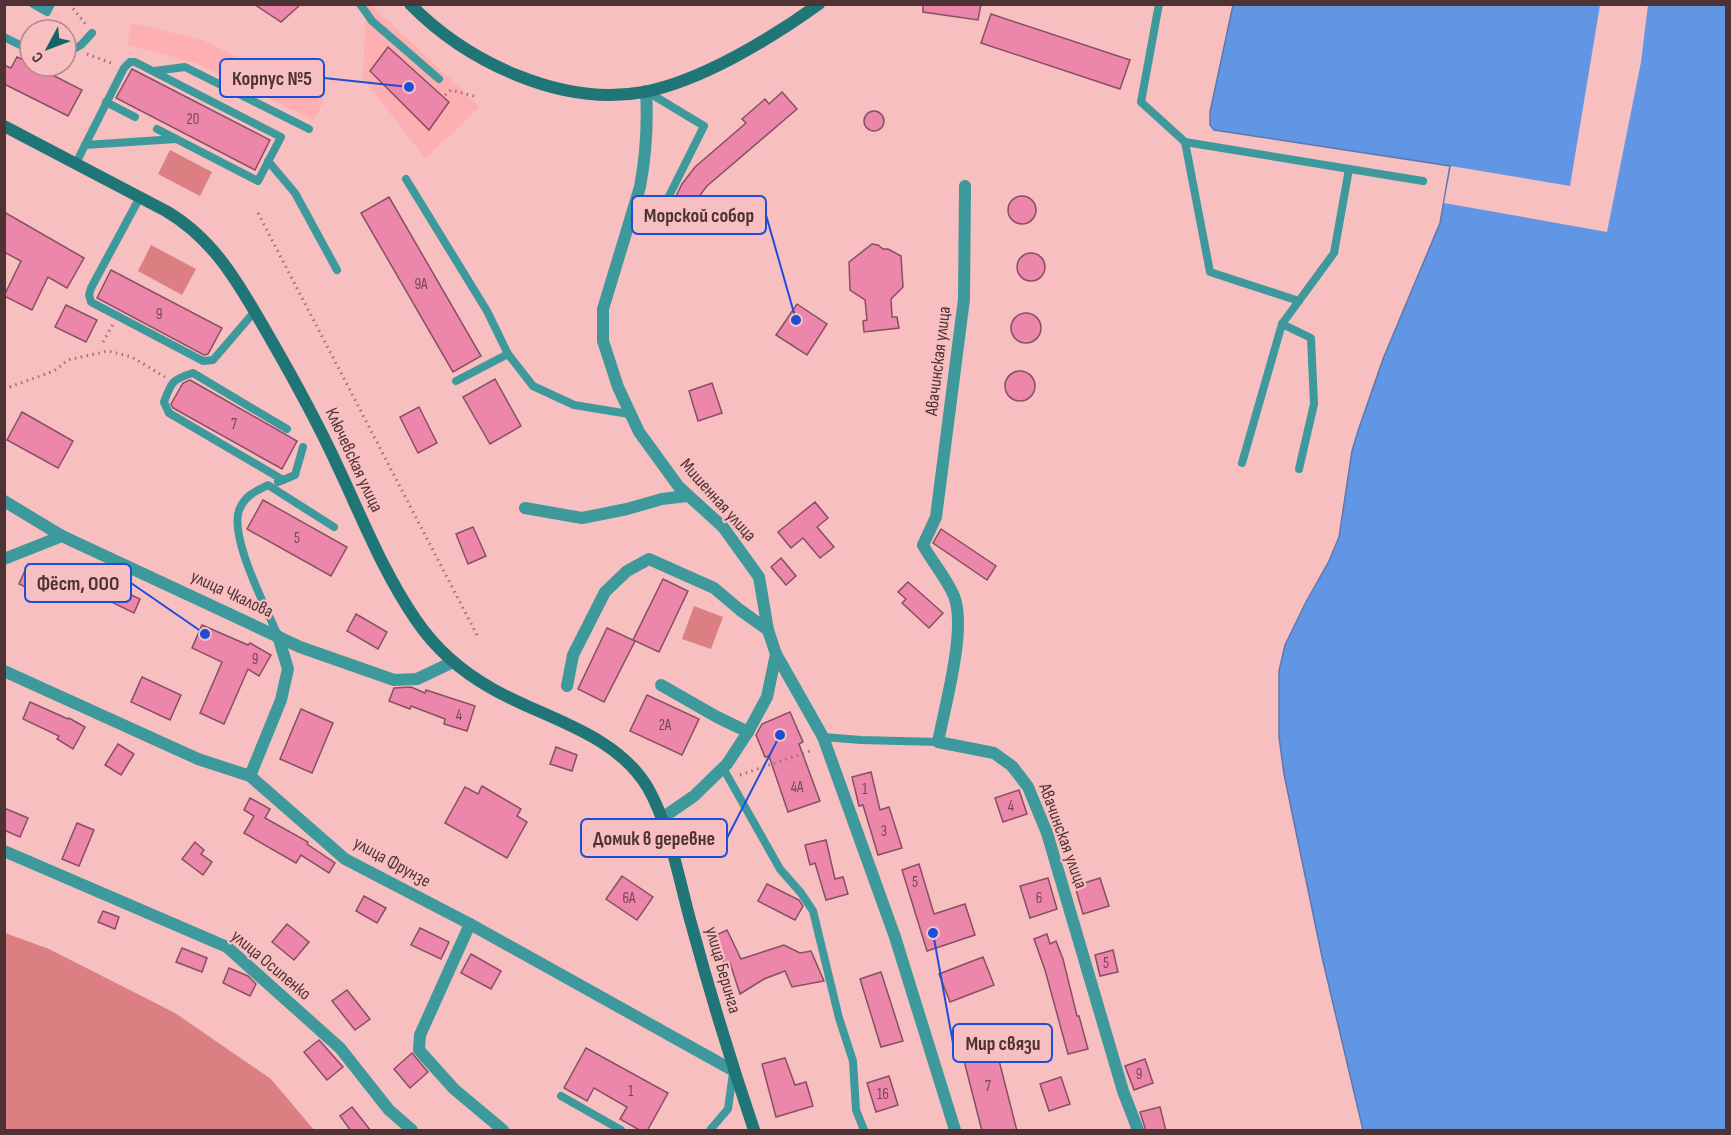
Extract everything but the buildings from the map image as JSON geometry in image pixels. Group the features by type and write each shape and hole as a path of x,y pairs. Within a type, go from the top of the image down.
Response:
{"main road":[{"path":"410,4 438,31 463,49 518,75 553,86 594,94 618,95 646,91 702,72 780,30 819,4"},
{"name":"Ключевская улица","path":"4,126 141,197 181,220 202,237 221,258 255,310 312,411 390,579 417,621 453,662 491,688 580,731 614,752 645,784 662,818"},
{"name":"улица Беринга","path":"662,818 734,1071 754,1131"}],"street":[{"name":"Мишенная улица","path":"646,91 646,150 640,187 603,309 603,341 618,387 639,432 687,496 723,527 759,577 768,630 776,654 825,741 896,937 955,1131"},
{"name":"Авачинская улица","path":"965,186 964,299 936,517 922,545 942,573 955,597 960,630 939,742 994,753 1012,766 1028,787 1047,833 1123,1091 1138,1131"},
{"path":"525,508 582,519 662,499 687,496"},
{"name":"улица Чкалова","path":"4,501 62,536 300,647 394,680 417,679 453,662"},
{"path":"4,559 62,536"},
{"path":"567,686 573,655 605,592 627,571 649,559 714,588 768,630"},
{"path":"250,776 281,700 288,669 278,636"},
{"path":"662,818 694,796 723,768 748,732 767,697 776,654"},
{"name":"улица Фрунзе","path":"4,671 198,759 250,776 345,859 470,924 734,1071"},
{"path":"661,685 748,732"},
{"name":"улица Осипенко","path":"4,851 227,947 340,1048 389,1110 412,1131"},
{"path":"470,924 420,1035 419,1050 454,1089 503,1131"}],"lane":[{"path":"33,4 47,12 51,4"},
{"path":"360,4 372,21 439,79"},
{"path":"1159,4 1142,102 1185,142 1422,181"},
{"path":"78,47 92,33"},
{"path":"4,37 18,44"},
{"path":"76,163 124,68 130,62 135,62 281,137 258,181 157,129"},
{"path":"153,71 185,67 309,129"},
{"path":"646,91 704,126 661,212"},
{"path":"106,102 135,117"},
{"path":"85,145 177,139"},
{"path":"1185,142 1210,272 1299,301"},
{"path":"268,161 295,193 337,270"},
{"path":"1242,463 1282,324 1334,253 1348,169"},
{"path":"406,179 487,311 508,354 533,387 573,405 629,414"},
{"path":"141,197 89,295 92,302 203,361 210,362 255,310"},
{"path":"1282,324 1311,338 1314,405 1299,469"},
{"path":"456,381 508,354"},
{"path":"283,480 169,413 164,402 170,384 178,377 193,373 287,429"},
{"path":"278,636 254,581 238,537 236,524 239,509 249,495 295,475 303,447"},
{"path":"268,485 334,527"},
{"path":"825,741 939,742"},
{"path":"723,768 780,869 813,911 839,1018 853,1061 856,1110 864,1131"},
{"path":"710,1131 728,1109 734,1071"},
{"path":"561,1096 621,1131"}],"path":[{"path":"75,4 72,7 84,23"},
{"path":"88,56 124,68"},
{"path":"445,94 450,90 474,96"},
{"path":"258,213 478,637"},
{"path":"103,342 117,317"},
{"path":"4,389 54,371 68,360 108,351 132,357 173,382"},
{"path":"740,775 825,741"}],"shaded area":[{"path":"366,5 371,5 480,107 425,158 363,78"},
{"path":"132,23 203,40 324,100 314,120 196,63 127,45"},
{"path":"170,150 212,172 200,196 158,174"},
{"path":"151,245 196,269 182,295 138,271"},
{"path":"694,606 723,617 711,649 682,639"},
{"path":"5,933 49,949 175,1013 271,1079 314,1130 5,1130"}],"water":[{"path":"1233,5 1726,5 1726,1130 1363,1130 1322,957 1284,774 1279,737 1279,671 1285,645 1339,537 1352,451 1383,359 1440,223 1450,166 1214,130 1210,125 1210,112"}],"pier":[{"path":"1600,5 1648,5 1641,62 1607,232 1444,203 1451,166 1570,186"}],"place":[{"name":"Корпус №5","path":"409,87"},
{"name":"Морской собор","path":"796,320"},
{"name":"Фёст, ООО","path":"205,634"},
{"name":"Домик в деревне","path":"780,735"},
{"name":"Мир связи","path":"933,933"}]}
